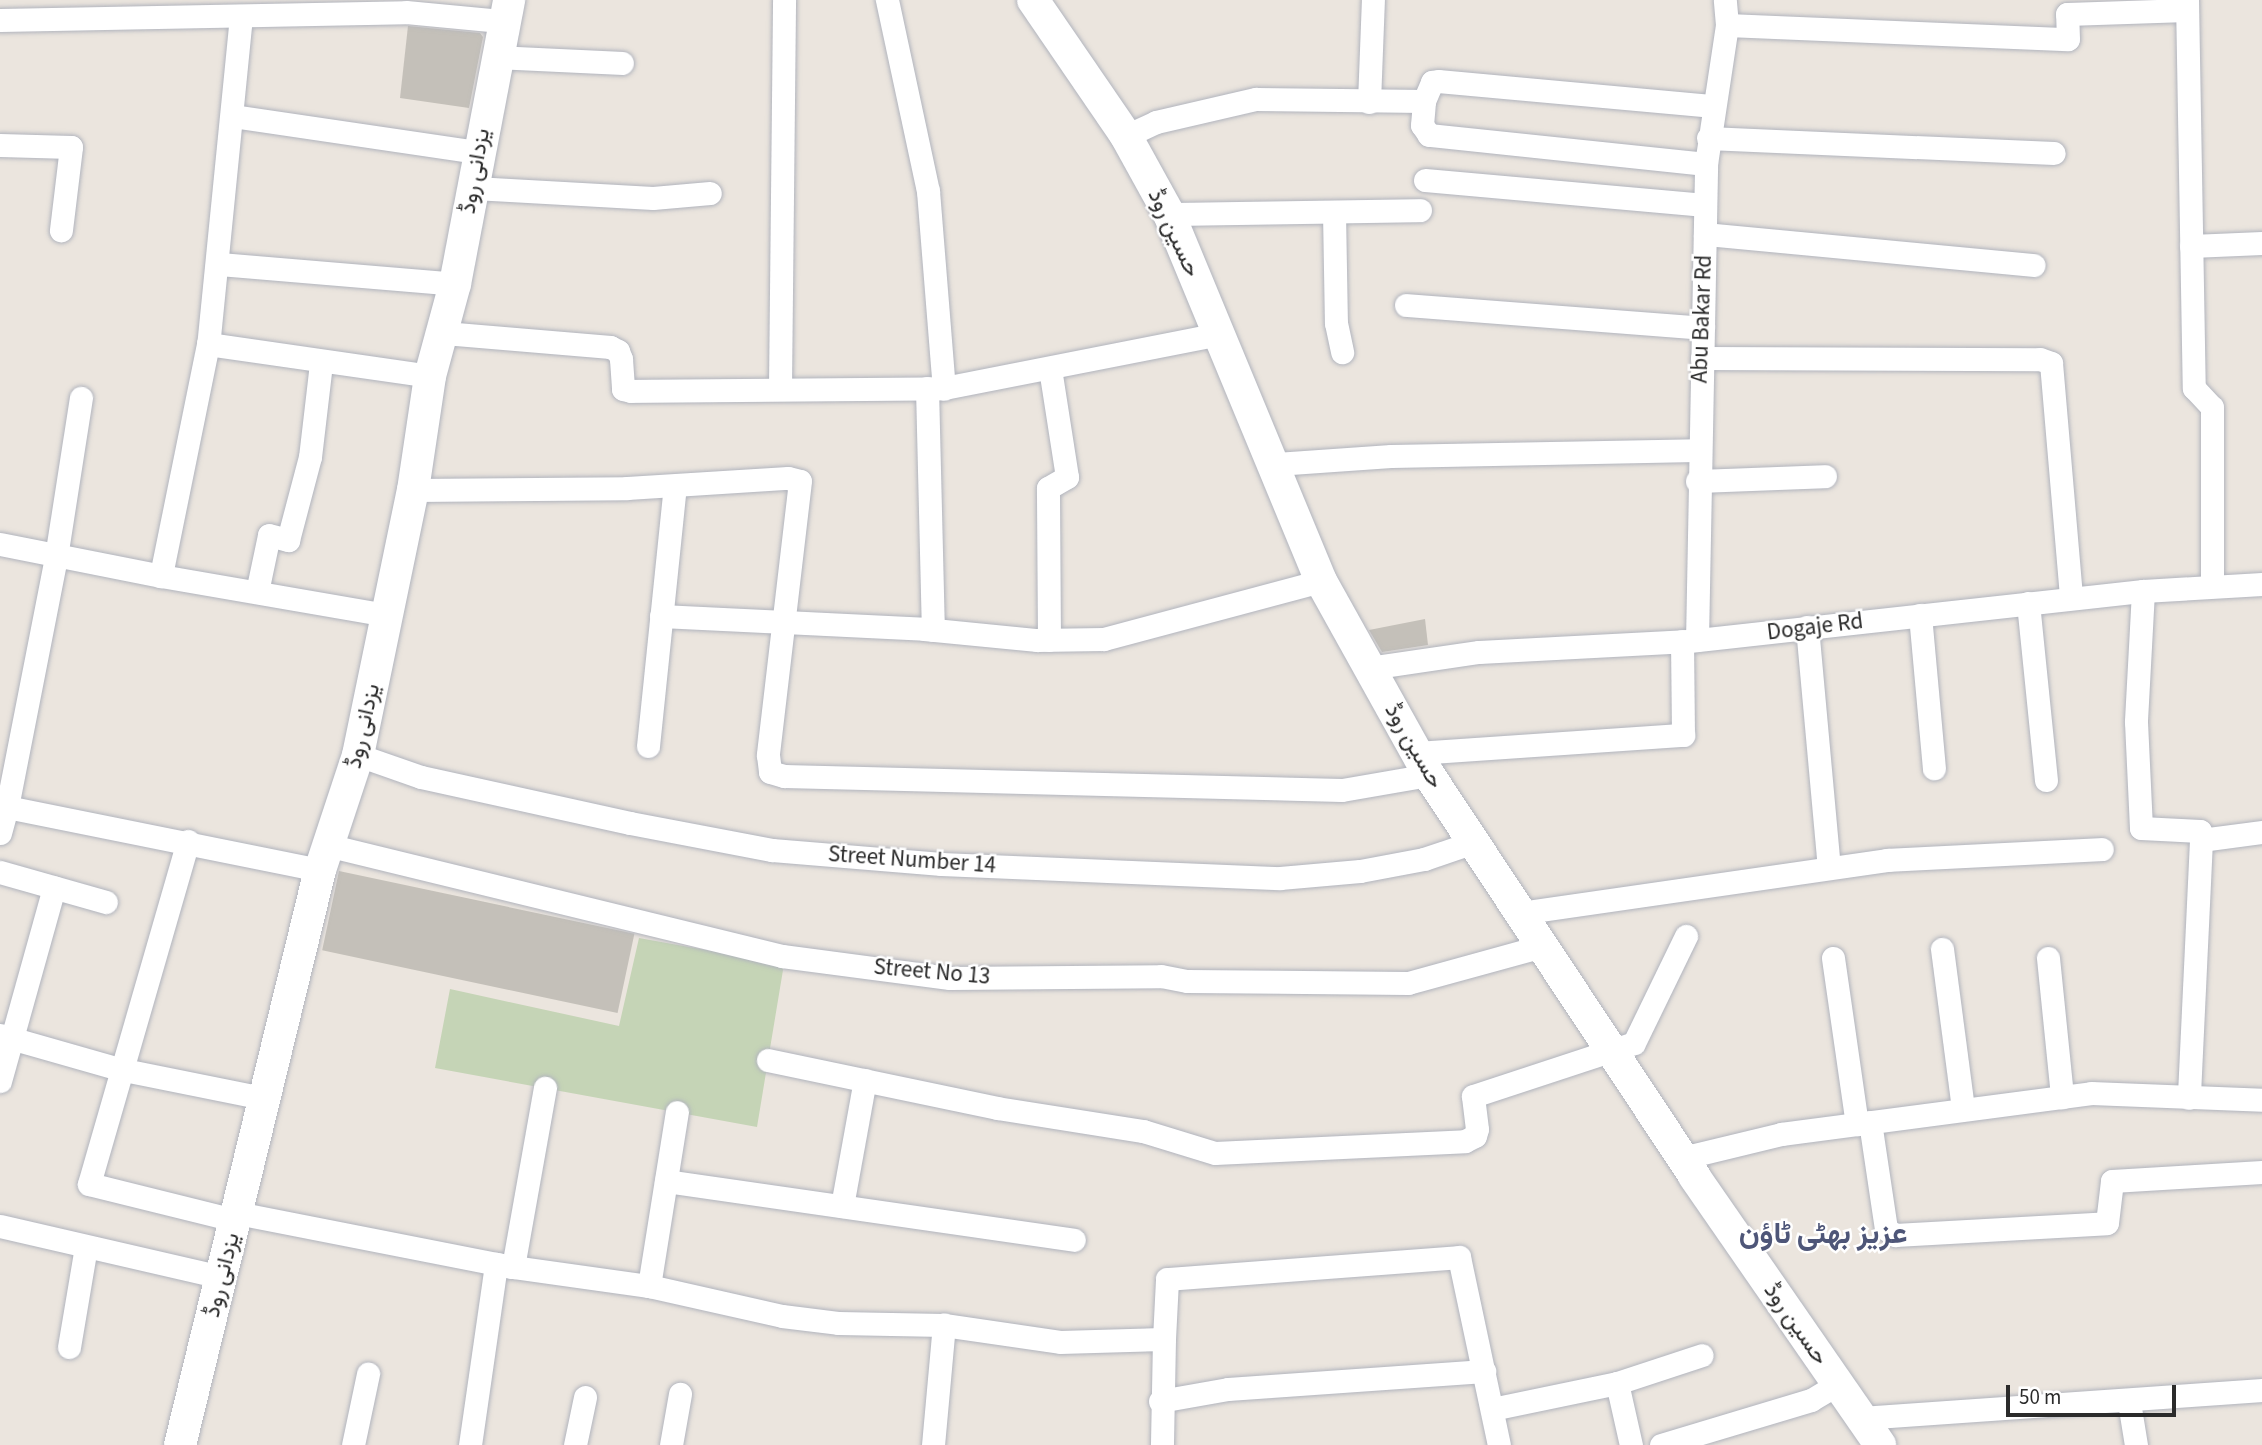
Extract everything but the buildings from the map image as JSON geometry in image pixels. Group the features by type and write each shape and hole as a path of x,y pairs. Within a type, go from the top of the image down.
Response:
{"street":[{"path":"780,387 784,0"},
{"name":"حسین روڈ","path":"1033,0 1126,136 1168,214 1276,464 1321,581 1423,764 1682,1158 1880,1445"},
{"path":"1369,102 1374,0"},
{"name":"Abu Bakar Rd","path":"1423,764 1683,735 1702,358 1706,164 1711,106 1727,25 1726,0"},
{"path":"892,2 928,191 935,388 933,630"},
{"path":"1727,25 2068,39 2067,14 2187,5 2194,388 2212,407 2213,585"},
{"path":"0,20 86,9 195,8 241,16 310,8 406,12 505,10"},
{"name":"یزدانی روڈ","path":"180,1445 264,1098 326,858 358,755 413,490 430,376 444,333 474,188 478,152 505,10"},
{"path":"161,576 208,344 219,264 241,16"},
{"path":"496,57 622,63"},
{"path":"1706,164 1429,135 1422,125 1424,101 1432,82 1438,81 1711,106"},
{"path":"1126,136 1156,122 1256,99 1424,101"},
{"path":"233,116 478,152"},
{"path":"1708,138 2054,153"},
{"path":"0,145 71,147 61,230"},
{"path":"1425,180 1705,205"},
{"path":"474,188 653,198 710,193"},
{"path":"1168,214 1420,210"},
{"path":"1334,212 1336,323 1342,352"},
{"path":"1705,234 2034,265"},
{"path":"2191,246 2262,243"},
{"path":"219,264 455,284"},
{"path":"1406,305 1703,328"},
{"path":"444,333 610,347 618,351 621,359 622,389 631,391 780,387 935,388 1050,369 1219,334"},
{"path":"208,344 321,363 430,376"},
{"path":"1702,358 2040,359 2051,362 2071,598"},
{"path":"257,592 269,535 288,540 310,457 321,363"},
{"path":"1049,639 1048,488 1067,477 1050,369"},
{"path":"0,833 3,806 56,557 81,398"},
{"path":"1276,464 1391,456 1697,450"},
{"path":"1697,481 1825,476"},
{"path":"413,490 675,486 788,478 800,481 768,755 769,772 784,776 1342,790 1423,764"},
{"path":"648,746 675,486"},
{"path":"0,544 56,557 387,615"},
{"path":"662,616 785,621 1049,639 1104,639 1321,581"},
{"name":"Dogaje Rd","path":"1369,668 1479,652 1689,641 2071,598 2213,585 2262,584"},
{"path":"2143,591 2136,722 2141,828 2200,831 2201,840 2189,1098"},
{"path":"2028,603 2046,780"},
{"path":"1920,615 1934,768"},
{"path":"1807,628 1829,867"},
{"name":"Street Number 14","path":"358,755 421,777 772,850 941,864 1280,878 1360,871 1424,859 1474,842"},
{"name":"Street No 13","path":"3,806 188,841 326,858 782,956 950,978 1161,976 1187,981 1408,983 1542,946"},
{"path":"2201,840 2262,832"},
{"path":"188,841 119,1069 89,1184 237,1217 505,1265 649,1286 782,1316 838,1323 944,1325 1060,1342 1164,1339"},
{"path":"1520,913 1829,867 2102,849"},
{"path":"0,872 106,902"},
{"path":"0,1082 6,1037 54,887"},
{"path":"768,1060 1143,1131 1215,1153 1465,1141 1475,1136 1477,1129 1473,1096 1612,1052 1639,1038 1686,936"},
{"path":"1942,949 1963,1110"},
{"path":"1833,958 1863,1123 1886,1229 1895,1235 2107,1223 2112,1181 2262,1172"},
{"path":"2048,958 2062,1097"},
{"path":"6,1037 119,1069 264,1098"},
{"path":"842,1206 865,1080"},
{"path":"470,1445 505,1265 545,1088"},
{"path":"1682,1158 1781,1134 2091,1093 2262,1100"},
{"path":"649,1286 677,1112"},
{"path":"666,1181 1074,1240"},
{"path":"0,1226 221,1277"},
{"path":"69,1347 86,1247"},
{"path":"1162,1445 1160,1401 1167,1279 1449,1255 1459,1257 1464,1269 1499,1445"},
{"path":"933,1445 944,1325"},
{"path":"1492,1409 1617,1383 1702,1355"},
{"path":"1160,1401 1228,1389 1484,1371"},
{"path":"353,1445 368,1374"},
{"path":"1617,1383 1631,1445"},
{"path":"1661,1445 1811,1400 1838,1384"},
{"path":"1861,1418 2129,1402 2262,1390"},
{"path":"671,1445 680,1394"},
{"path":"575,1445 585,1396"},
{"path":"2129,1402 2136,1445"}],"green space":[{"path":"639,938 784,964 757,1127 435,1068 450,989 619,1026"}],"district":[{"name":"عزیز بھٹی ٹاؤن","path":"1823,1234"}]}
